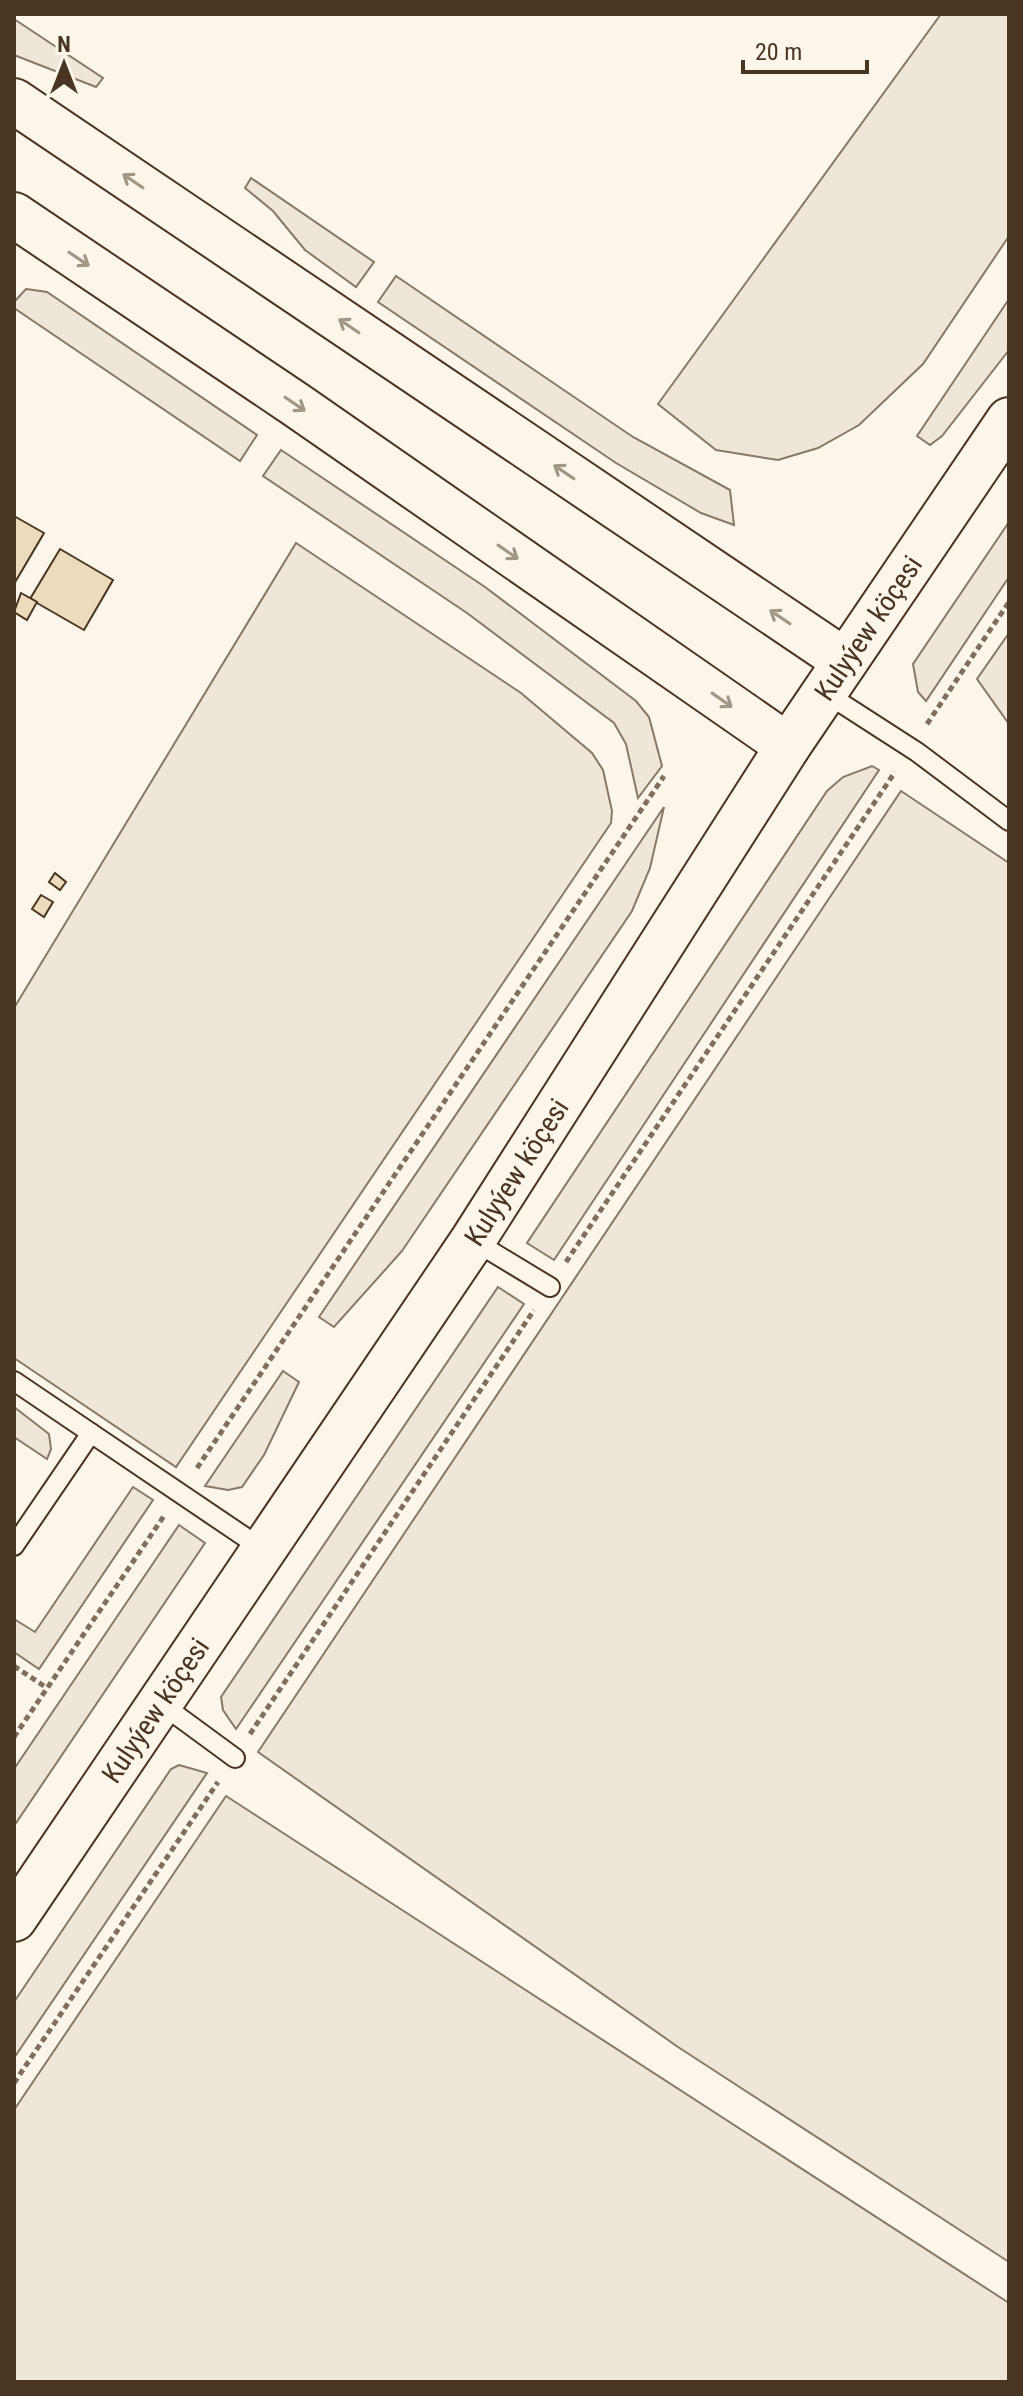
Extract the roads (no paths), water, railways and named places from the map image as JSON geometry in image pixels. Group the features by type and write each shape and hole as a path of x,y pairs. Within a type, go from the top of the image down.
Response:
{"street":[{"path":"14,101 834,677"},
{"path":"14,215 295,404 788,746"},
{"name":"Kulyýew köçesi","path":"14,1919 473,1240 788,746 1009,420"}],"lane":[{"path":"834,677 917,752 1009,821"},
{"path":"473,1240 550,1287"},
{"path":"14,1381 264,1550"},
{"path":"14,1546 91,1433"},
{"path":"160,1703 235,1758"}]}
